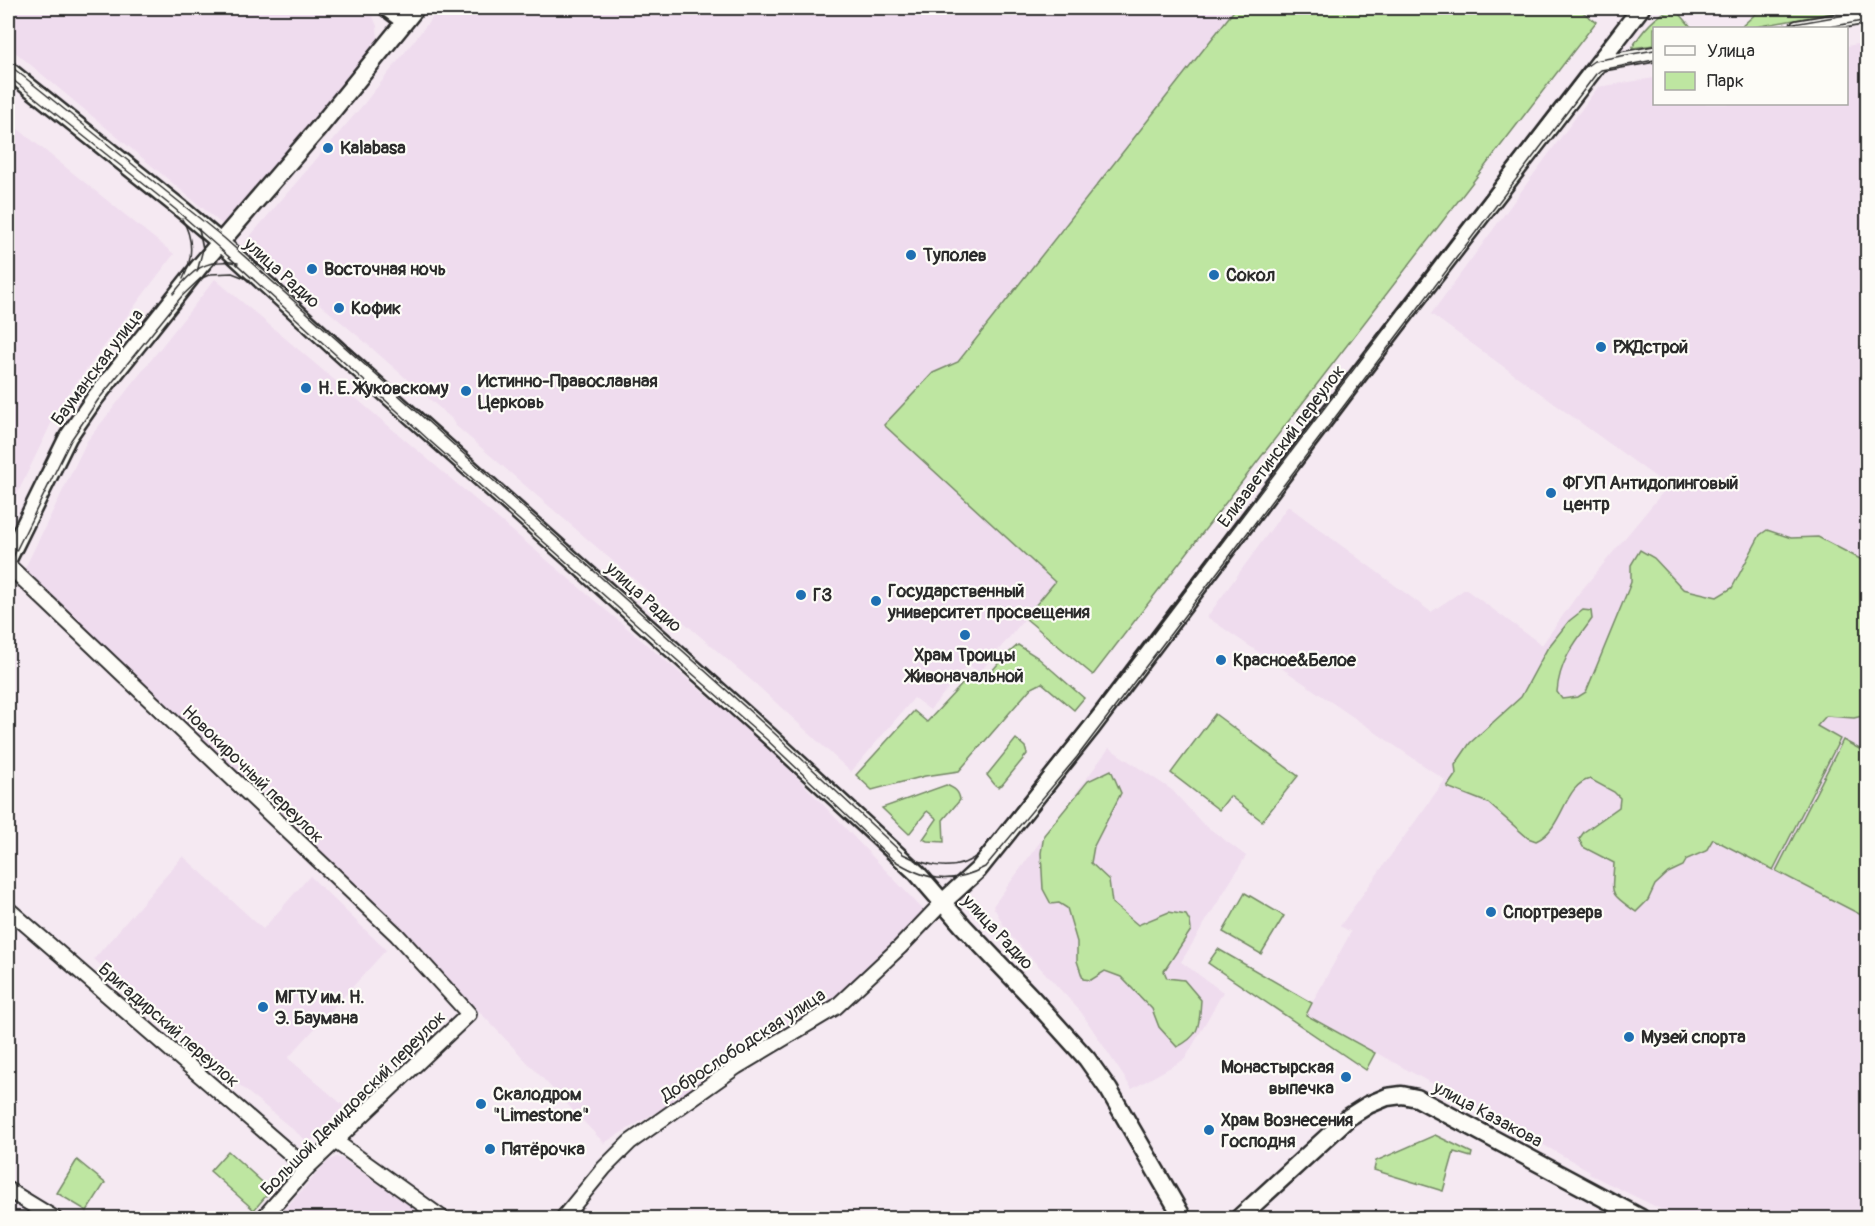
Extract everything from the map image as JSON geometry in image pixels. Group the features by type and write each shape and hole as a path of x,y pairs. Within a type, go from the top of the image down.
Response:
{"street":[{"path":"387,8 404,21"},
{"name":"Бауманская улица","path":"8,559 68,437 95,398 220,242 323,123 416,8"},
{"path":"1615,40 1628,8"},
{"name":"Елизаветинский переулок","path":"944,901 978,870 1092,727 1374,354 1641,8"},
{"path":"1803,27 1868,16"},
{"path":"1598,64 1653,54"},
{"name":"улица Радио","path":"8,70 220,242 769,736 917,873 944,901 963,926 1087,1059 1120,1109 1183,1218"},
{"name":"Новокирочный переулок","path":"8,565 397,936 469,1014"},
{"name":"Доброслободская улица","path":"563,1218 604,1168 630,1142 736,1067 836,1007 900,947 944,901"},
{"name":"Бригадирский переулок","path":"8,909 307,1168"},
{"name":"Большой Демидовский переулок","path":"263,1218 307,1168 469,1014"},
{"name":"улица Казакова","path":"1239,1218 1349,1117 1375,1101 1402,1095 1425,1102 1641,1218"},
{"path":"335,1142 442,1218"},
{"path":"8,1191 54,1218"}],"shaded area":[{"path":"8,8 369,8 377,26 378,41 223,225 8,46"},
{"path":"440,8 1236,8 958,362 933,373 884,425 1056,582 979,673 968,664 930,710 914,698 851,772 759,687 455,425 451,418 358,336 245,242 363,105"},
{"path":"1867,42 1867,1218 1679,1218 1589,1174 1590,1171 1306,1014 1351,932 1340,926 1445,780 1207,617 1288,506 1431,612 1465,589 1542,645 1576,597 1668,486 1431,314 1598,87 1653,78 1653,105 1848,105 1848,46"},
{"path":"8,121 174,254 61,403 8,513"},
{"path":"215,279 770,749 932,919 854,995 604,1143 400,928 22,574 87,441"},
{"path":"1109,748 1172,790 1202,823 1246,856 1181,962 1223,992 1185,1059 1132,1089 1081,1012 1008,933 993,906"},
{"name":"МГТУ им. Н. Э. Баумана","path":"183,856 263,929 310,876 386,950 288,1058 344,1106 309,1143 201,1053 94,959"},
{"path":"336,1157 343,1159 428,1218 277,1218 328,1161"}],"green space":[{"name":"Сокол","path":"1236,8 1577,8 1596,22 1093,675 1025,618 1055,582 884,425 933,373 958,362"},
{"path":"1675,8 1691,27 1653,27 1653,45 1632,48 1650,24 1668,10"},
{"path":"1762,8 1859,8 1755,27 1741,27"},
{"path":"1767,530 1791,538 1818,537 1862,560 1868,554 1867,647 1862,654 1867,675 1867,715 1854,718 1826,716 1817,726 1840,739 1773,870 1713,839 1706,851 1687,859 1683,866 1668,873 1655,885 1648,900 1636,912 1620,901 1614,892 1614,863 1583,847 1579,839 1584,832 1619,807 1620,798 1614,792 1590,779 1581,783 1568,798 1552,827 1536,841 1528,838 1488,803 1447,787 1456,774 1455,765 1470,743 1521,697 1547,649 1569,621 1583,610 1591,611 1592,619 1564,662 1557,692 1562,699 1578,697 1586,692 1631,582 1631,565 1640,550 1654,558 1683,589 1717,597 1732,588 1760,535"},
{"path":"1018,645 1037,657 1084,698 1074,710 1042,683 1030,689 959,771 925,776 872,790 856,775 914,711 927,722 969,677 985,679"},
{"path":"1215,714 1298,776 1262,821 1230,796 1219,810 1171,773"},
{"path":"1016,739 1025,747 1027,754 998,787 987,775"},
{"path":"1843,740 1867,753 1867,918 1776,871"},
{"path":"1111,770 1121,793 1094,846 1091,863 1109,880 1112,903 1138,925 1169,912 1186,915 1190,922 1191,930 1164,971 1167,978 1184,980 1201,1000 1200,1016 1195,1033 1177,1047 1159,1027 1152,1009 1121,977 1105,971 1091,980 1083,979 1077,961 1077,942 1067,908 1059,903 1051,904 1043,889 1041,853 1044,835 1088,781"},
{"path":"946,785 956,790 960,800 943,820 944,842 923,839 937,819 927,811 909,834 882,808"},
{"path":"1245,893 1284,916 1261,954 1223,932"},
{"path":"1218,949 1312,1003 1306,1015 1375,1053 1366,1070 1208,963"},
{"path":"1435,1135 1472,1153 1471,1157 1454,1152 1443,1191 1374,1170 1376,1161"},
{"path":"228,1151 271,1190 254,1210 210,1171"},
{"path":"77,1160 105,1183 87,1211 57,1193"}],"tram line":[{"path":"1777,27 1868,11"},
{"path":"1830,27 1868,20"},
{"path":"8,64 224,238 773,732 903,854 932,865 952,866 971,860 980,853 1104,698 1584,68 1594,61 1653,50"},
{"path":"8,76 175,209 217,246 431,442 766,739 892,859 926,876 948,878 960,877 985,867 1077,757 1596,74 1601,70 1653,60"},
{"path":"182,219 189,234 191,249 189,264 183,279"},
{"path":"197,272 203,249 199,229"},
{"path":"173,294 186,279 208,264 238,263"},
{"path":"8,567 71,440 98,400 182,296 200,279 211,274 232,273 250,280"}],"place":[{"name":"Kalabasa","path":"328,148"},
{"name":"Туполев","path":"911,255"},
{"name":"Восточная ночь","path":"312,269"},
{"name":"Сокол","path":"1214,275"},
{"name":"Кофик","path":"339,308"},
{"name":"РЖДстрой","path":"1601,347"},
{"name":"Н. Е. Жуковскому","path":"306,388"},
{"name":"Истинно-Православная Церковь","path":"466,391"},
{"name":"ФГУП Антидопинговый центр","path":"1551,493"},
{"name":"ГЗ","path":"801,595"},
{"name":"Государственный университет просвещения","path":"876,601"},
{"name":"Храм Троицы Живоначальной","path":"965,635"},
{"name":"Красное&Белое","path":"1221,660"},
{"name":"Спортрезерв","path":"1491,912"},
{"name":"МГТУ им. Н. Э. Баумана","path":"263,1007"},
{"name":"Музей спорта","path":"1629,1037"},
{"name":"Монастырская выпечка","path":"1346,1077"},
{"name":"Скалодром \"Limestone\"","path":"481,1104"},
{"name":"Храм Вознесения Господня","path":"1209,1130"},
{"name":"Пятёрочка","path":"490,1149"}]}
